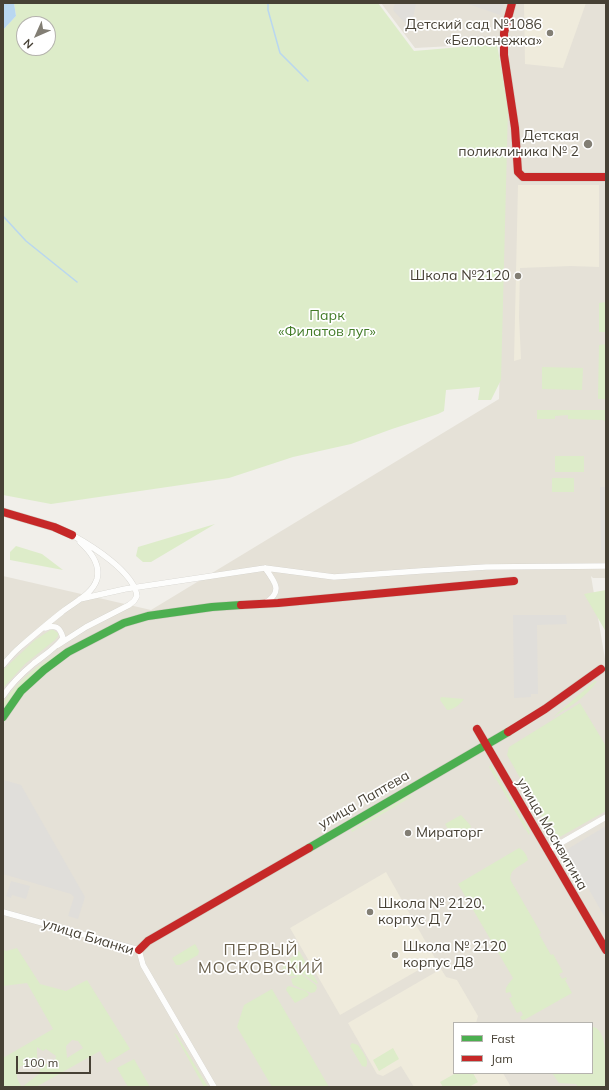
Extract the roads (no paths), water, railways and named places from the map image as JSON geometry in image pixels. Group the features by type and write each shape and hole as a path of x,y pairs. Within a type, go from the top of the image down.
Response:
{"street":[{"path":"512,3 504,33 504,55 515,128 518,172 523,177 606,177"},
{"path":"3,512 54,527 92,546 109,559 134,586 137,596 129,605 86,627 58,645 32,665 4,693"},
{"path":"3,665 18,648 89,592 94,586 98,573 95,560 86,548 72,535"},
{"path":"80,599 125,589 265,568 334,577 420,570 606,566"},
{"path":"264,604 272,598 276,592 276,585 265,568"},
{"path":"3,717 21,691 44,670 68,652 124,623 148,616 212,607 264,604 514,581"},
{"path":"44,628 53,626 61,631 62,638 58,645"},
{"name":"улица Лаптева","path":"139,950 162,932 486,746 546,709 601,669"},
{"name":"улица Москвитина","path":"477,729 606,950"},
{"path":"547,851 606,817"},
{"name":"улица Бианки","path":"3,912 139,950 143,965 214,1087"}],"water":[{"path":"3,3 14,3 16,16 3,30"}],"waterway":[{"path":"268,3 268,10 280,53 308,81"},
{"path":"3,216 26,241 77,282"}],"place":[{"name":"Детский сад №1086 «Белоснежка»","path":"550,33"},
{"name":"Детская поликлиника № 2","path":"588,144"},
{"name":"Школа №2120","path":"518,276"},
{"name":"Мираторг","path":"408,833"},
{"name":"Школа № 2120, корпус Д 7","path":"370,912"},
{"name":"Школа № 2120 корпус Д8","path":"395,955"}],"district":[{"name":"ПЕРВЫЙ МОСКОВСКИЙ","path":"261,959"}],"park label":[{"name":"Парк «Филатов луг»","path":"327,324"}]}
